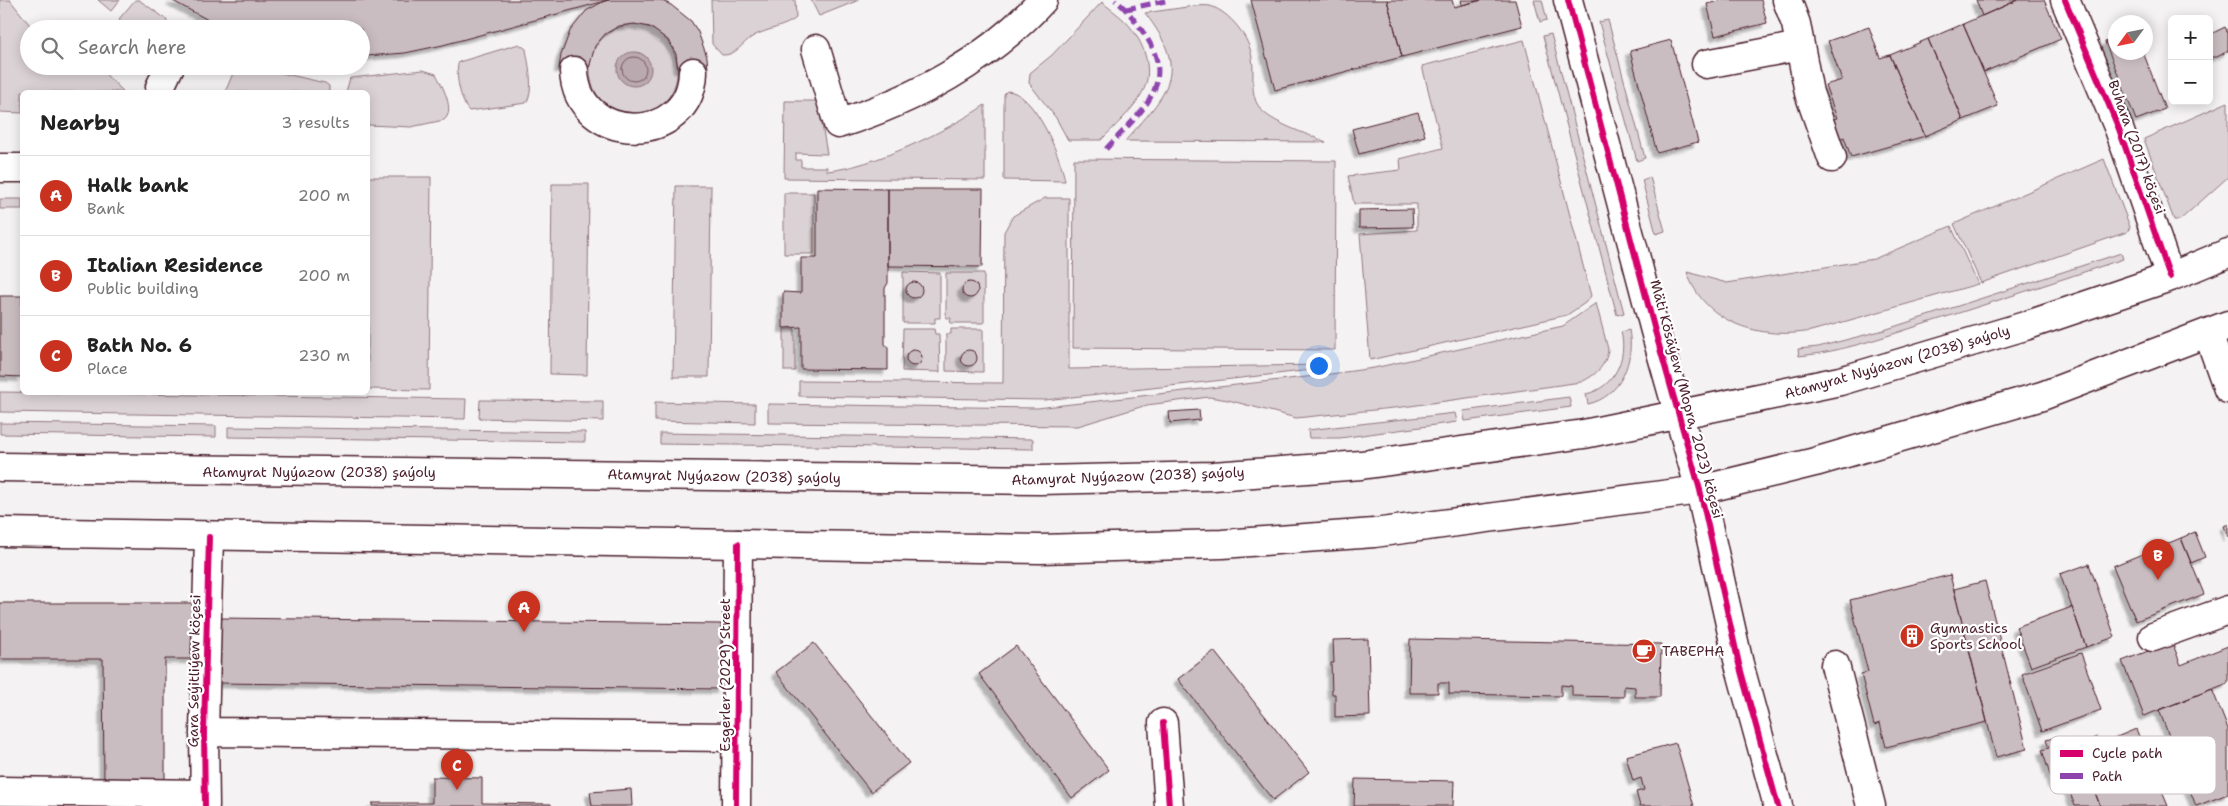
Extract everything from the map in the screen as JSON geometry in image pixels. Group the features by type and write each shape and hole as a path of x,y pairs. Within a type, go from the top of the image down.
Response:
{"main road":[{"path":"816,49 838,124 884,109 940,82 993,46 1043,0"},
{"name":"Mäti Kösäýew (Mopra, 2023) köçesi","path":"1568,0 1655,331 1700,490 1739,664 1778,806"},
{"path":"1787,0 1796,24 1809,93 1832,158"},
{"name":"Buhara (2017) köçesi","path":"2065,0 2119,129 2170,277"},
{"path":"1706,64 1800,46"},
{"path":"574,71 577,89 581,98 595,115 613,125 634,129 654,126 680,108 690,90 693,72"},
{"path":"0,168 20,168"},
{"name":"Atamyrat Nyýazow (2038) şaýoly","path":"0,467 1040,480 1214,476 1361,465 1518,445 1584,434 1840,381 2025,326 2170,277 2228,253"},
{"path":"0,532 209,537 1040,549 1222,544 1374,533 1700,490 1814,462 2042,396 2218,329 2228,389"},
{"name":"Gara Seýitliýew köçesi","path":"205,800 204,732 209,537"},
{"name":"Esgerler (2029) Street","path":"736,806 738,544"},
{"path":"2153,637 2228,610"},
{"path":"1835,665 1871,806"},
{"path":"1163,723 1169,806"},
{"path":"204,732 737,737"},
{"path":"0,791 205,800"}],"shaded area":[{"path":"0,0 10,0 26,20 20,20 20,75 106,75 122,90 20,90 20,113 0,112"},
{"path":"98,0 120,0 111,11"},
{"path":"135,0 139,0 166,20 120,20 119,19"},
{"path":"711,0 795,0 796,18 787,24 757,34 735,51 722,55 712,44"},
{"path":"811,0 859,0 819,16"},
{"path":"1534,0 1542,0 1547,20 1540,22"},
{"path":"1102,2 1121,17 1136,35 1146,59 1146,85 1133,106 1101,140 1068,140 1056,118 1029,83 1030,73 1052,55"},
{"path":"1194,6 1210,6 1217,9 1232,20 1243,34 1252,58 1254,96 1264,113 1280,123 1326,142 1125,141 1153,109 1168,81 1170,67 1167,51 1159,33 1145,13"},
{"path":"1608,20 1645,158 1637,161 1599,22"},
{"path":"634,24 653,30 666,40 675,55 677,70 675,86 667,100 653,109 635,113 616,110 602,100 593,87 590,71 592,55 600,41 614,30","holes":["637,52 645,56 650,72 642,83 630,85 619,77 618,63"]},
{"path":"1551,34 1624,313 1617,315 1543,36"},
{"path":"1524,40 1591,296 1585,303 1567,315 1370,360 1360,234 1417,230 1417,204 1354,204 1348,176 1401,170 1400,159 1443,148 1422,66"},
{"path":"519,44 526,49 529,69 530,91 526,103 469,111 463,101 459,87 457,73 459,62"},
{"path":"423,70 436,74 447,98 449,111 444,120 411,127 370,125 370,90 347,90 350,78"},
{"path":"232,75 290,75 325,83 329,86 329,90 226,90"},
{"path":"1007,91 1017,94 1036,113 1052,142 1065,181 1004,180 1004,94"},
{"path":"785,101 818,101 827,154 796,153 796,160 801,160 801,167 827,167 827,171 866,163 909,146 951,126 985,105 985,180 784,178"},
{"path":"2228,102 2228,177 2180,220 2174,220 2144,139"},
{"path":"1074,159 1336,161 1335,350 1073,348"},
{"path":"2104,159 2130,227 2127,232 1981,283 1954,224"},
{"path":"370,177 431,177 429,390 370,389"},
{"path":"1650,177 1665,231 1656,234 1642,180"},
{"path":"552,184 589,184 587,375 550,374"},
{"path":"676,186 711,186 709,377 673,377"},
{"path":"784,193 814,193 814,254 784,254"},
{"path":"1045,198 1069,198 1069,369 1320,365 1321,369 1045,400 799,396 799,381 1003,383 1004,232 1013,216"},
{"path":"0,199 20,199 20,209 0,209"},
{"path":"1951,226 1978,284 1811,331 1773,333 1737,324 1721,316 1707,304 1695,290 1687,272 1727,283 1874,259"},
{"path":"2121,253 2123,259 1894,334 1846,348 1799,356 1798,349 1818,347 1884,330"},
{"path":"903,272 940,273 940,318 935,318 935,323 903,323"},
{"path":"946,273 984,273 984,323 950,323 951,318 946,318"},
{"path":"1596,303 1608,349 1607,355 1603,365 1591,377 1581,382 1403,407 1296,418 1228,400 1209,397 1147,405 1078,426 768,423 768,404 1037,408 1374,368 1563,326"},
{"path":"784,329 795,329 795,371 784,371"},
{"path":"903,329 934,329 935,334 939,334 940,372 902,371"},
{"path":"951,329 983,329 983,372 946,371 946,334 951,334"},
{"path":"1629,330 1630,353 1623,376 1609,394 1588,404 1586,394 1596,391 1604,385 1617,370 1622,352 1621,332"},
{"path":"0,392 20,392 20,395 200,395 466,399 465,419 0,412"},
{"path":"1569,397 1571,407 1465,421 1463,411"},
{"path":"480,400 603,401 603,421 479,418"},
{"path":"655,402 755,404 755,423 655,421"},
{"path":"1455,413 1457,422 1340,438 1309,438 1308,430"},
{"path":"0,423 216,426 216,437 0,434"},
{"path":"228,427 585,432 585,442 228,437"},
{"path":"660,433 1033,439 1033,449 660,444"}],"water":[{"path":"634,52 646,57 651,69 646,81 634,86 622,81 617,69 622,57"}],"building":[{"path":"171,0 609,0 443,45 405,53 370,55 370,20 208,20"},
{"path":"606,0 661,0 671,5 691,21 698,32 707,57 708,70 678,69 676,54 668,40 650,27 634,24 619,26 605,34 595,46 589,68 559,68 561,55 570,31 586,11"},
{"path":"1251,0 1387,0 1402,57 1275,90"},
{"path":"1387,0 1452,0 1454,7 1482,0 1515,0 1522,26 1402,57"},
{"path":"1461,0 1482,0 1462,5"},
{"path":"1723,0 1761,0 1767,23 1715,36 1707,4"},
{"path":"1976,0 2018,0 1982,16"},
{"path":"2018,0 2044,0 2061,39 1984,72 1963,24"},
{"path":"1963,24 1998,106 1963,120 1928,39"},
{"path":"1869,27 1880,58 1890,55 1925,136 1851,157 1844,137 1839,139 1832,119 1837,118 1825,85 1842,80 1828,41"},
{"path":"2225,27 2228,33 2228,51 2217,57 2213,57 2213,33"},
{"path":"1928,39 1963,120 1925,136 1890,55"},
{"path":"1671,40 1698,142 1657,153 1630,51"},
{"path":"2112,60 2146,60 2165,109 2136,120"},
{"path":"1418,112 1425,136 1359,154 1352,129"},
{"path":"817,188 888,189 888,283 885,288 885,344 888,348 888,370 801,369 801,327 783,328 783,292 801,293 801,258 817,258"},
{"path":"888,189 983,189 982,267 888,266"},
{"path":"1412,209 1413,227 1359,228 1359,210"},
{"path":"911,282 917,282 922,287 920,296 911,298 906,293 906,287"},
{"path":"967,282 973,282 978,287 976,296 967,298 962,293 962,287"},
{"path":"0,296 20,296 20,377 0,376"},
{"path":"911,350 917,350 922,355 920,364 911,366 906,361 906,355"},
{"path":"966,350 972,350 977,355 975,364 966,366 961,361 961,355"},
{"path":"1199,410 1200,420 1170,423 1169,412"},
{"path":"2228,524 2228,537 2224,526"},
{"path":"2195,532 2205,557 2191,563 2181,538"},
{"path":"2181,538 2204,594 2136,621 2113,566"},
{"path":"2089,564 2115,637 2086,647 2060,574"},
{"name":"Gymnastics Sports School","path":"1950,575 1987,722 1886,747 1880,723 1874,725 1861,674 1868,672 1850,600"},
{"path":"1985,581 2027,749 1996,757 1954,589"},
{"path":"0,603 198,603 198,659 165,659 165,783 104,783 103,659 0,659"},
{"path":"2072,607 2086,647 2031,667 2016,627"},
{"path":"218,618 721,624 721,689 217,683"},
{"path":"1368,639 1370,716 1335,717 1335,694 1332,694 1331,663 1334,663 1333,640"},
{"path":"1410,639 1661,644 1660,697 1635,697 1635,687 1624,686 1624,697 1572,696 1572,686 1561,685 1561,696 1449,694 1449,683 1438,683 1438,693 1409,693"},
{"path":"2172,642 2181,665 2228,646 2228,683 2144,716 2122,661"},
{"path":"814,643 909,763 871,792 776,672"},
{"path":"1016,646 1109,770 1072,798 979,674"},
{"path":"1214,651 1309,772 1273,800 1178,679"},
{"path":"2081,653 2101,710 2042,731 2022,674"},
{"path":"2212,689 2228,729 2228,794 2196,806 2191,794 2216,794 2216,736 2169,736 2159,710"},
{"path":"2136,729 2139,736 2119,736"},
{"path":"2050,739 2050,775 2042,750 2049,748 2046,740"},
{"path":"1676,743 1694,806 1640,806 1636,792 1644,790 1641,778 1633,781 1626,756"},
{"path":"432,777 482,778 482,803 551,804 551,806 372,806 372,803 432,803"},
{"path":"1355,779 1454,781 1453,806 1354,806"},
{"path":"631,789 632,806 592,806 590,792"},
{"path":"2070,794 2096,794 2100,806 2075,806"},
{"path":"2095,794 2163,794 2168,806 2100,806"}],"marked path":[{"path":"1106,149 1131,123 1151,97 1156,84 1158,69 1154,53 1145,35 1128,12 1115,0"},
{"path":"1126,9 1170,0"}],"cycle path":[{"path":"1568,0 1655,331 1700,490 1739,664 1778,806"},
{"path":"2065,0 2119,129 2170,277"},
{"path":"205,806 204,732 209,537"},
{"path":"736,806 738,544"},
{"path":"1163,723 1169,806"}],"place":[{"name":"Italian Residence","path":"2158,580"},
{"name":"Halk bank","path":"524,632"},
{"name":"Gymnastics Sports School","path":"1912,636"},
{"name":"ТАВЕРНА","path":"1644,651"},
{"name":"Bath No. 6","path":"457,790"}]}
